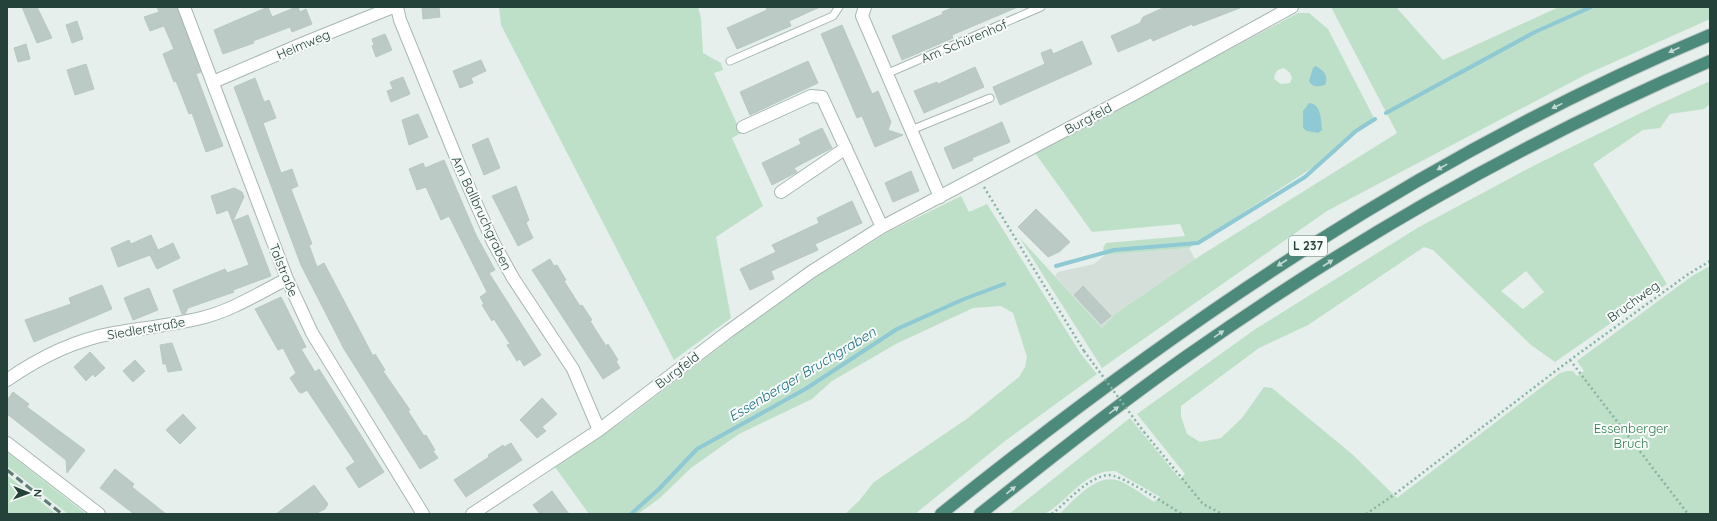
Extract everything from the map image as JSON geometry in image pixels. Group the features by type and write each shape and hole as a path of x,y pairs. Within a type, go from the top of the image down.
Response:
{"highway":[{"name":"L 237","path":"941,514 1012,456 1160,346 1224,301 1344,224 1410,184 1536,117 1710,35"},
{"name":"L 237","path":"980,514 1109,414 1187,356 1266,302 1345,252 1446,192 1556,134 1672,78 1710,62"}],"street":[{"name":"Talstraße","path":"184,7 287,279 312,333 423,514"},
{"name":"Heimweg","path":"213,82 393,7"},
{"name":"Am Ballbruchgraben","path":"397,7 400,20 460,167 493,242 513,278 573,369 599,430"},
{"path":"865,7 862,16 940,197"},
{"name":"Burgfeld","path":"472,514 599,430 804,276 882,227 1226,45 1292,7"},
{"path":"743,127 811,96 822,97 882,227"},
{"path":"780,192 846,148"},
{"name":"Siedlerstraße","path":"7,380 56,350 76,342 113,333 174,324 209,316 287,279"},
{"path":"7,443 98,514"}],"lane":[{"path":"730,61 833,16 840,7"},
{"name":"Am Schürenhof","path":"886,74 1041,7"},
{"path":"911,130 990,98"}],"path":[{"path":"978,176 1084,351 1144,432 1203,504 1222,514"},
{"name":"Bruchweg","path":"1366,514 1396,494 1570,360 1687,275 1710,261"},
{"path":"1570,360 1688,514"},
{"path":"1052,514 1088,483 1107,475 1121,477 1182,514"}],"shaded area":[{"path":"1189,248 1195,259 1115,314 1102,328 1055,276 1058,272 1094,264 1105,255"}],"green space":[{"path":"499,7 698,7 701,18 703,53 721,63 723,70 714,73 741,133 732,138 763,206 716,237 731,318 674,360 501,25"},
{"path":"1331,7 1396,7 1443,60 1559,7 1710,7 1710,19 1585,75 1327,211 1102,368 1019,237 1102,328 1115,314 1195,259 1397,133"},
{"path":"1298,13 1309,13 1328,29 1375,120 1350,136 1335,153 1189,248 1105,255 1103,248 1106,243 1185,236 1180,224 1092,232 1035,153","holes":["1284,68 1290,73 1292,78 1290,83 1281,84 1274,79 1276,73 1280,69"]},
{"name":"Essenberger Bruch","path":"1710,81 1710,104 1704,109 1670,114 1660,128 1643,130 1593,164 1667,284 1555,362 1531,345 1433,250 1424,247 1308,325 1259,348 1181,406 1181,416 1187,434 1200,442 1221,438 1242,418 1264,387 1272,388 1352,454 1397,498 1560,373 1573,371 1577,376 1584,371 1577,361 1692,276 1710,266 1710,514 1059,514 1088,488 1104,480 1113,479 1122,482 1154,502 1160,497 1115,471 1104,472 1086,480 1063,501 1046,513 1034,515 1009,514 1130,418 1180,479 1185,474 1137,414 1254,330 1419,227 1535,165 1653,107","holes":["1526,271 1544,292 1523,309 1501,291"]},
{"path":"961,196 969,212 987,204 1081,354 1097,374 1005,441 915,514 845,514 859,501 874,482 968,418 1019,377 1025,367 1027,357 1013,313 1001,306 973,308 896,344 832,381 812,399 739,434 691,468 660,498 638,514 589,514 555,467 623,421 738,333 816,277 888,232"},
{"path":"7,452 86,514 68,514 7,466"},
{"path":"7,475 56,514 7,514"}],"water":[{"path":"1316,66 1326,76 1325,85 1316,86 1309,81 1313,68"},
{"path":"1309,103 1316,106 1320,113 1322,130 1318,133 1307,131 1303,128 1303,111"}],"building":[{"path":"22,7 37,7 52,38 37,43"},
{"path":"157,7 177,7 201,72 196,74 223,146 206,152 192,113 189,114 163,54 174,49 164,26 150,31 144,17 159,12"},
{"path":"268,7 272,17 296,7 298,7 300,12 306,9 312,24 292,32 290,27 253,41 254,43 223,54 214,30"},
{"path":"422,7 439,7 440,17 423,19"},
{"path":"766,7 820,7 789,21 791,26 737,49 727,28 767,10"},
{"path":"954,7 1018,7 952,35 953,38 902,60 892,36 943,14 942,12"},
{"path":"1165,7 1240,8 1193,26 1192,24 1153,41 1151,38 1118,52 1111,36 1140,23 1143,17"},
{"path":"77,21 83,39 72,43 66,25"},
{"path":"842,25 872,94 878,91 891,122 888,130 903,135 875,147 862,116 857,118 821,34"},
{"path":"385,34 392,50 376,57 372,46 374,45 372,39"},
{"path":"1082,41 1092,64 1000,105 993,87 1045,64 1041,53 1051,49 1053,54"},
{"path":"26,44 30,59 18,62 14,48"},
{"path":"481,60 486,71 471,78 473,83 460,88 453,71"},
{"path":"808,61 818,83 750,115 740,92"},
{"path":"86,64 94,89 75,95 67,70"},
{"path":"975,67 984,87 924,113 914,91 937,82 938,84"},
{"path":"403,77 410,94 391,102 387,91 393,89 390,82"},
{"path":"255,78 264,102 269,100 276,118 263,123 281,173 292,169 298,186 291,189 312,244 309,245 317,267 324,263 373,356 375,354 385,370 383,371 410,410 408,411 435,450 433,451 438,458 420,469 344,349 301,265 234,87"},
{"path":"418,114 428,137 409,145 402,120"},
{"path":"1002,122 1010,142 972,158 973,160 953,169 944,148"},
{"path":"822,128 832,148 794,168 797,172 772,185 762,163 801,144 799,139"},
{"path":"488,138 500,168 484,175 472,145"},
{"path":"444,160 476,235 495,270 489,273 541,355 524,366 520,359 517,361 507,345 510,344 494,319 492,321 482,305 484,304 480,297 487,292 449,216 441,220 426,187 417,190 409,169 423,163 425,168"},
{"path":"911,171 919,191 893,202 885,183"},
{"path":"516,186 529,220 526,223 533,238 518,246 492,196"},
{"path":"234,188 242,192 244,197 233,221 248,215 271,276 233,290 234,292 188,308 185,314 182,314 173,290 225,269 227,273 249,265 228,210 217,214 211,196"},
{"path":"852,201 862,223 815,244 818,250 771,271 774,279 750,290 740,269 776,252 772,245 819,223 817,218"},
{"path":"1036,209 1070,242 1059,252 1048,257 1018,227"},
{"path":"151,235 158,250 173,243 180,258 157,269 150,255 118,267 111,248 129,240 131,244"},
{"path":"550,259 554,266 557,265 566,280 564,281 580,306 582,305 606,346 608,344 618,360 616,361 620,368 603,379 532,270"},
{"path":"102,285 112,309 34,342 25,320 71,304 69,298"},
{"path":"1083,286 1111,316 1101,324 1074,295"},
{"path":"149,288 158,310 133,320 124,298"},
{"path":"281,297 306,347 301,349 315,372 319,369 384,472 359,488 346,468 355,462 307,390 302,393 299,392 290,378 296,373 283,348 278,350 255,309"},
{"path":"172,343 182,370 168,372 166,364 163,364 160,345"},
{"path":"90,352 105,368 95,377 93,374 86,381 74,367"},
{"path":"135,360 145,371 133,382 123,371"},
{"path":"13,392 29,404 27,407 85,450 67,473 66,460 7,414 7,400"},
{"path":"542,398 557,414 542,427 546,431 537,438 520,420"},
{"path":"183,414 196,428 180,444 166,430"},
{"path":"511,443 522,460 466,497 454,480 489,457 488,455 503,445 504,447"},
{"path":"115,469 134,484 132,487 166,514 134,514 100,488"},
{"path":"314,485 328,504 325,509 315,514 276,514"},
{"path":"552,491 569,514 540,514 533,505"}],"waterway":[{"name":"Essenberger Bruchgraben","path":"1386,113 1535,32 1591,7"},
{"name":"Essenberger Bruchgraben","path":"1056,266 1114,250 1198,243 1305,177 1356,131 1375,119"},
{"name":"Essenberger Bruchgraben","path":"631,514 659,489 697,449 807,388 897,329 964,299 1004,284"}],"railway":[{"path":"7,470 62,514"}]}
